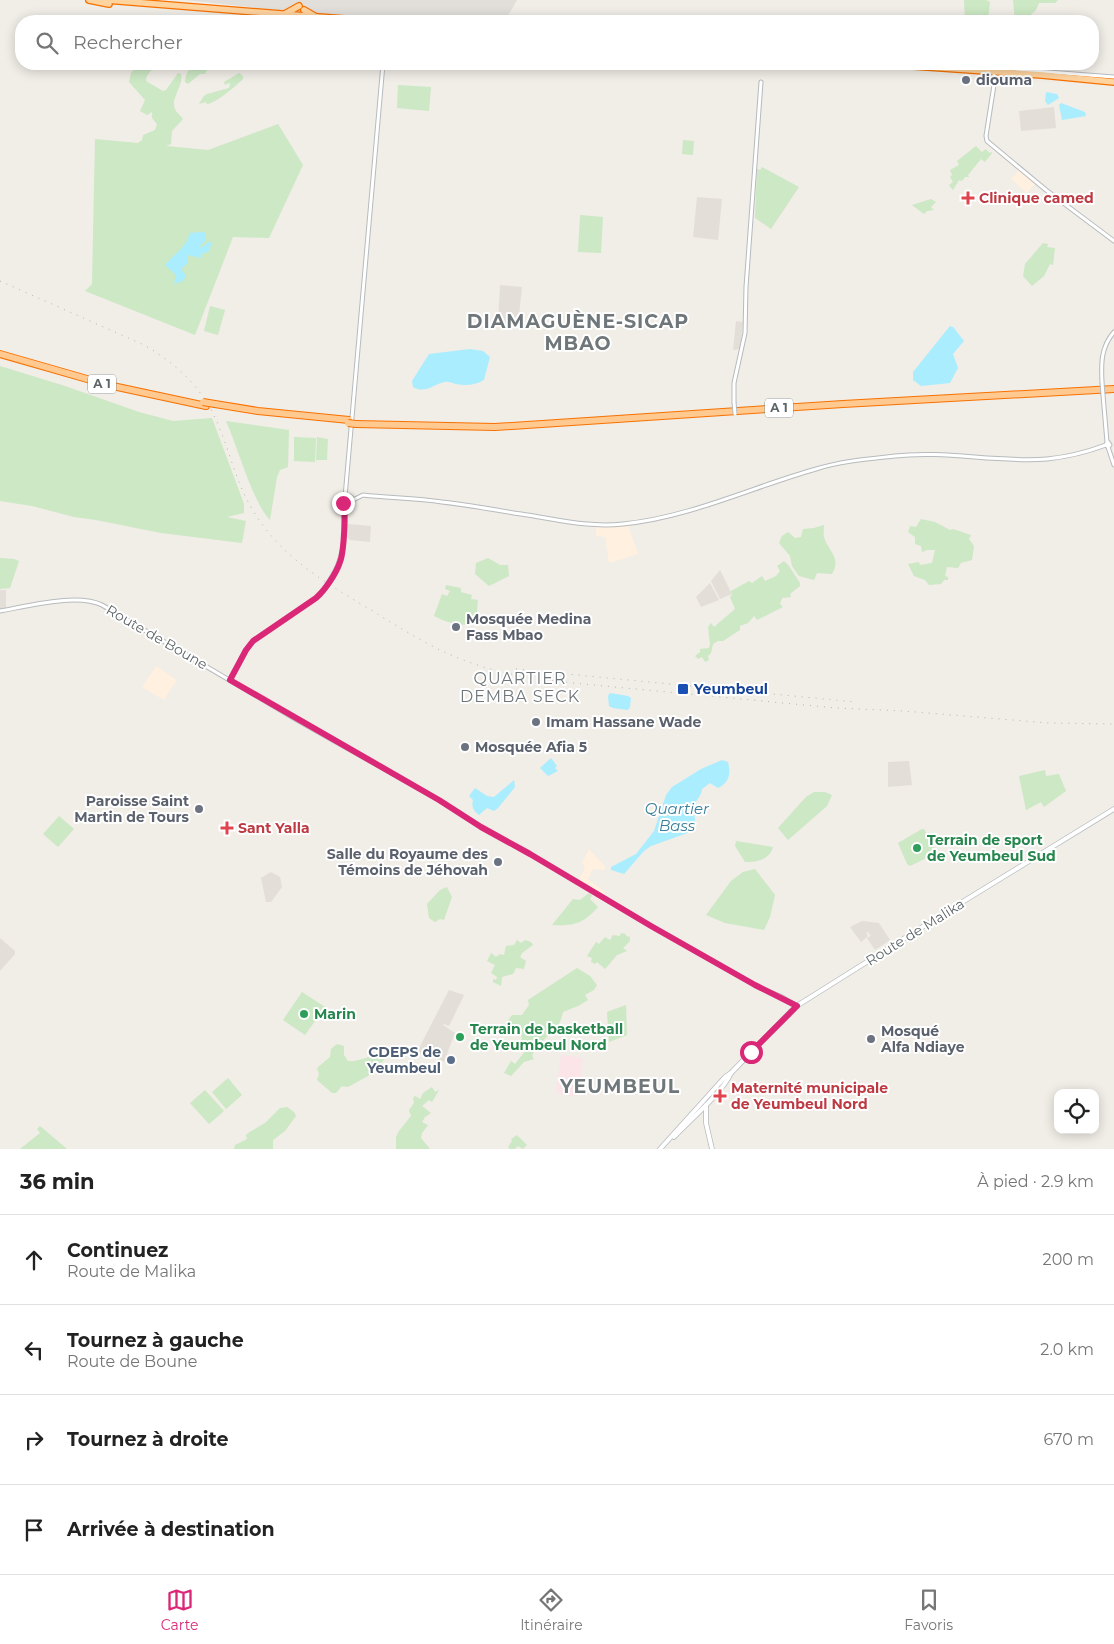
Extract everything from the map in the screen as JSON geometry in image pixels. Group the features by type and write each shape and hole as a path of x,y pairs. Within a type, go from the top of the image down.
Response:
{"highway":[{"path":"90,0 120,5 239,15"},
{"path":"106,0 282,15 301,8 313,15"},
{"path":"978,70 1114,80"},
{"path":"989,70 1037,71 1103,76 1114,80"},
{"name":"A 1","path":"0,353 108,386 279,417 352,422 532,422 737,407 1114,388"}],"main road":[{"name":"Route de Malika","path":"662,1149 728,1079 731,1073 797,1006 951,909 1114,810"},
{"path":"706,1102 706,1123 712,1149"}],"street":[{"path":"230,680 253,641 316,598 341,561 345,515 343,501 347,488 382,70"},
{"path":"974,70 994,71 987,141 1046,190 1114,241"},
{"path":"735,414 734,383 745,333 746,287 761,82"},
{"path":"1114,332 1106,343 1102,355 1107,445 1114,465"},
{"path":"345,497 352,499 363,495 441,502 587,525 623,524 693,510 805,472 846,462 904,454 995,459 1046,459 1070,456 1107,445"},
{"path":"345,515 352,499 347,488"},
{"path":"344,504 350,505"},
{"name":"Route de Boune","path":"0,611 54,602 92,600 439,800 481,827 651,926 755,985 797,1006"}],"shaded area":[{"path":"185,0 517,0 508,15 313,14"},
{"path":"1054,107 1056,128 1021,131 1019,111"},
{"path":"1019,170 1035,184 1027,193 1011,179"},
{"path":"697,197 722,199 718,240 693,237"},
{"path":"500,285 522,287 518,325 498,323"},
{"path":"736,321 743,322 740,349 733,350"},
{"path":"348,524 371,526 370,542 350,540 347,537"},
{"path":"628,525 638,554 609,563 605,537 596,536 596,527"},
{"path":"720,570 732,594 720,599 711,581"},
{"path":"710,583 719,600 701,607 696,597"},
{"path":"0,590 6,590 6,608 0,609"},
{"path":"156,666 177,680 164,700 142,687"},
{"path":"909,761 912,785 888,787 888,762"},
{"path":"589,849 606,867 603,870 593,869 588,879 604,891 604,896 577,880 585,869 582,862"},
{"path":"271,872 280,877 282,887 271,902 266,902 261,878"},
{"path":"862,921 879,923 890,940 875,950 867,938 871,936 868,932 866,933 868,936 861,942 850,927"},
{"path":"0,938 15,951 15,954 0,971"},
{"path":"449,990 464,995 449,1026 443,1025 455,1033 444,1062 433,1056 432,1058 417,1052"},
{"path":"561,1056 581,1058 583,1061 578,1097 559,1094 556,1091"}],"green space":[{"path":"964,0 986,0 990,2 989,15 965,15"},
{"path":"1013,0 1058,0 1055,3 1039,3 1036,10 1031,15 1014,15"},
{"path":"134,70 152,70 146,81 163,91 166,90 178,73 181,74 181,83 175,96 174,105 183,119 172,131 171,144 166,146 208,150 278,124 303,165 269,238 233,237 195,335 85,291 92,284 95,139 138,143 142,140 143,135 155,130 157,124 152,118 152,112 147,115 140,111 145,100 129,82"},
{"path":"188,70 207,70 205,74 200,74 188,84 185,82"},
{"path":"239,73 243,76 243,79 226,94 211,103 199,104 207,94 229,88 229,83 225,85 224,82"},
{"path":"398,85 431,87 429,111 397,108"},
{"path":"683,140 694,141 693,155 682,154"},
{"path":"976,146 982,152 986,149 989,153 992,153 985,162 981,159 968,175 969,177 965,177 962,181 959,180 953,190 949,185 953,182 950,177 952,175 950,170 959,165 957,161"},
{"path":"762,167 799,187 771,229 755,218 757,169 760,170"},
{"path":"931,199 936,202 931,207 934,210 927,211 924,214 912,205"},
{"path":"580,215 603,217 601,253 578,252"},
{"path":"1043,243 1048,244 1047,247 1055,248 1053,265 1050,264 1044,276 1032,286 1023,276 1025,264"},
{"path":"210,306 225,310 218,335 204,331"},
{"path":"0,366 139,412 173,421 212,418 244,504 244,513 227,517 246,521 242,543 161,533 0,501"},
{"path":"226,421 289,430 288,467 280,470 277,477 270,520 257,501"},
{"path":"294,437 316,438 315,462 294,461"},
{"path":"317,437 328,439 327,460 316,460"},
{"path":"921,519 935,522 950,530 953,529 971,535 969,539 974,546 972,560 961,563 958,568 947,567 945,576 948,577 948,580 944,580 941,584 929,585 925,580 914,576 908,564 919,562 920,565 932,563 935,550 922,552 921,546 915,544 915,537 908,532 910,526 916,527"},
{"path":"824,525 824,537 835,559 835,568 832,574 817,573 814,580 799,576 792,566 790,556 779,543 782,536 788,532 795,538 801,537 803,529"},
{"path":"0,558 19,561 10,588 0,589"},
{"path":"488,558 500,565 508,565 509,576 489,586 475,574 476,563"},
{"path":"784,561 800,583 800,586 790,594 791,597 782,598 780,604 783,607 757,620 754,616 748,623 740,626 740,630 723,641 713,644 711,653 708,656 709,660 705,662 702,657 698,659 695,656 700,652 700,649 709,648 708,627 711,623 714,627 735,609 730,597 732,595 731,591 749,581 752,583 762,576 765,581 776,576 780,571 777,566"},
{"path":"446,585 461,588 461,592 472,595 471,599 478,600 477,614 469,624 457,624 434,616 442,594 447,596 450,591 445,589"},
{"path":"1045,770 1046,776 1059,774 1066,791 1044,807 1041,802 1026,810 1019,776"},
{"path":"814,792 825,792 832,795 827,806 788,840 778,828 806,797"},
{"path":"59,816 74,829 58,847 43,834"},
{"name":"Terrain de sport de Yeumbeul Sud","path":"924,829 937,853 910,866 907,864 898,843"},
{"path":"736,841 773,847 766,857 745,862 735,846"},
{"path":"755,869 775,895 770,917 764,930 725,923 706,915 731,881 743,872"},
{"path":"447,887 452,897 444,920 440,919 435,922 429,918 427,904 440,890"},
{"path":"589,893 592,895 590,899 598,907 588,917 578,923 552,925 573,899 580,900"},
{"path":"621,933 630,937 630,941 623,948 627,951 617,955 605,969 597,962 595,964 591,962 592,958 587,956 596,942 599,944 605,937 610,940 613,935 620,936"},
{"path":"517,940 521,943 525,940 533,945 522,953 520,957 526,961 524,969 516,968 513,974 502,977 501,986 493,982 493,979 496,980 497,977 491,973 495,965 487,961 491,953 496,957 500,954 504,955 506,946 514,945"},
{"path":"577,968 590,976 597,985 594,990 585,995 588,1000 563,1012 559,1024 534,1052 532,1056 534,1059 524,1062 511,1076 504,1073 511,1061 515,1064 526,1050 516,1045 522,1039 521,1035 505,1024 512,1015 522,1015 529,1005 528,1000"},
{"name":"Marin","path":"302,992 325,1007 305,1035 283,1020"},
{"path":"626,1005 627,1035 609,1042 607,1012"},
{"path":"337,1044 344,1046 344,1055 348,1061 364,1059 378,1051 383,1053 386,1058 368,1076 348,1087 341,1087 336,1093 332,1093 317,1080 319,1074 317,1068 330,1057 331,1049"},
{"path":"228,1078 242,1095 226,1109 212,1092"},
{"path":"432,1087 435,1092 439,1090 432,1102 429,1100 422,1106 431,1113 422,1122 428,1125 421,1138 430,1149 396,1149 396,1137 411,1116 409,1110 414,1103 413,1098 415,1096 420,1099 423,1093"},
{"path":"205,1090 224,1111 209,1124 190,1103"},
{"path":"287,1107 296,1116 285,1131 273,1140 273,1149 234,1149 235,1145 247,1139 246,1135 248,1133 265,1123 280,1108"},
{"path":"40,1126 67,1149 20,1149 40,1133 37,1129"},
{"path":"517,1135 527,1145 523,1149 518,1146 515,1149 510,1149 508,1147 512,1141 511,1139"}],"water":[{"path":"1046,92 1057,94 1059,98 1048,105 1045,101"},
{"path":"1061,103 1085,112 1086,116 1062,120 1059,105"},
{"path":"190,233 206,233 206,240 200,246 201,248 208,242 212,242 209,251 202,254 201,258 187,255 188,263 181,269 186,276 183,281 174,284 176,275 165,265 183,247"},
{"path":"950,326 953,327 964,341 953,354 958,368 950,383 921,386 913,380 913,372"},
{"path":"470,349 483,351 490,357 484,380 467,385 446,382 421,390 413,387 412,381 429,354"},
{"path":"610,693 631,698 628,710 609,706 608,696"},
{"path":"551,758 558,771 548,776 540,768"},
{"name":"Quartier Bass","path":"722,760 728,762 727,781 718,788 710,783 702,789 694,807 695,822 693,831 651,846 644,851 624,874 611,870 611,867 636,854 654,831 666,795 672,787 701,769"},
{"path":"514,780 515,787 498,808 494,811 487,808 479,815 476,812 473,807 473,800 469,796 475,788 487,796 494,797"}],"railway":[{"path":"0,281 144,345 186,376 203,396 210,408 221,431 245,497 276,542 291,556 342,593 432,646 455,657 501,672 562,682 836,708 904,711 1048,723 1114,724"},
{"path":"516,669 855,702"}],"place":[{"name":"diouma","path":"966,80"},
{"name":"Clinique camed","path":"968,198"},
{"name":"Mosquée Medina Fass Mbao","path":"456,627"},
{"name":"Yeumbeul","path":"683,689"},
{"name":"Imam Hassane Wade","path":"536,722"},
{"name":"Mosquée Afia 5","path":"465,747"},
{"name":"Paroisse Saint Martin de Tours","path":"199,809"},
{"name":"Sant Yalla","path":"227,828"},
{"name":"Terrain de sport de Yeumbeul Sud","path":"917,848"},
{"name":"Salle du Royaume des Témoins de Jéhovah","path":"498,862"},
{"name":"Marin","path":"304,1014"},
{"name":"Terrain de basketball de Yeumbeul Nord","path":"460,1037"},
{"name":"Mosqué Alfa Ndiaye","path":"871,1039"},
{"name":"CDEPS de Yeumbeul","path":"451,1060"},
{"name":"Maternité municipale de Yeumbeul Nord","path":"720,1096"}],"district":[{"name":"DIAMAGUÈNE-SICAP MBAO","path":"578,332"},
{"name":"QUARTIER DEMBA SECK","path":"520,687"},
{"name":"YEUMBEUL","path":"620,1086"}],"route":[{"path":"343,503 345,515 341,561 320,595 253,641 230,680 408,784 439,800 481,827 651,926 762,989 797,1006 751,1052"}]}
